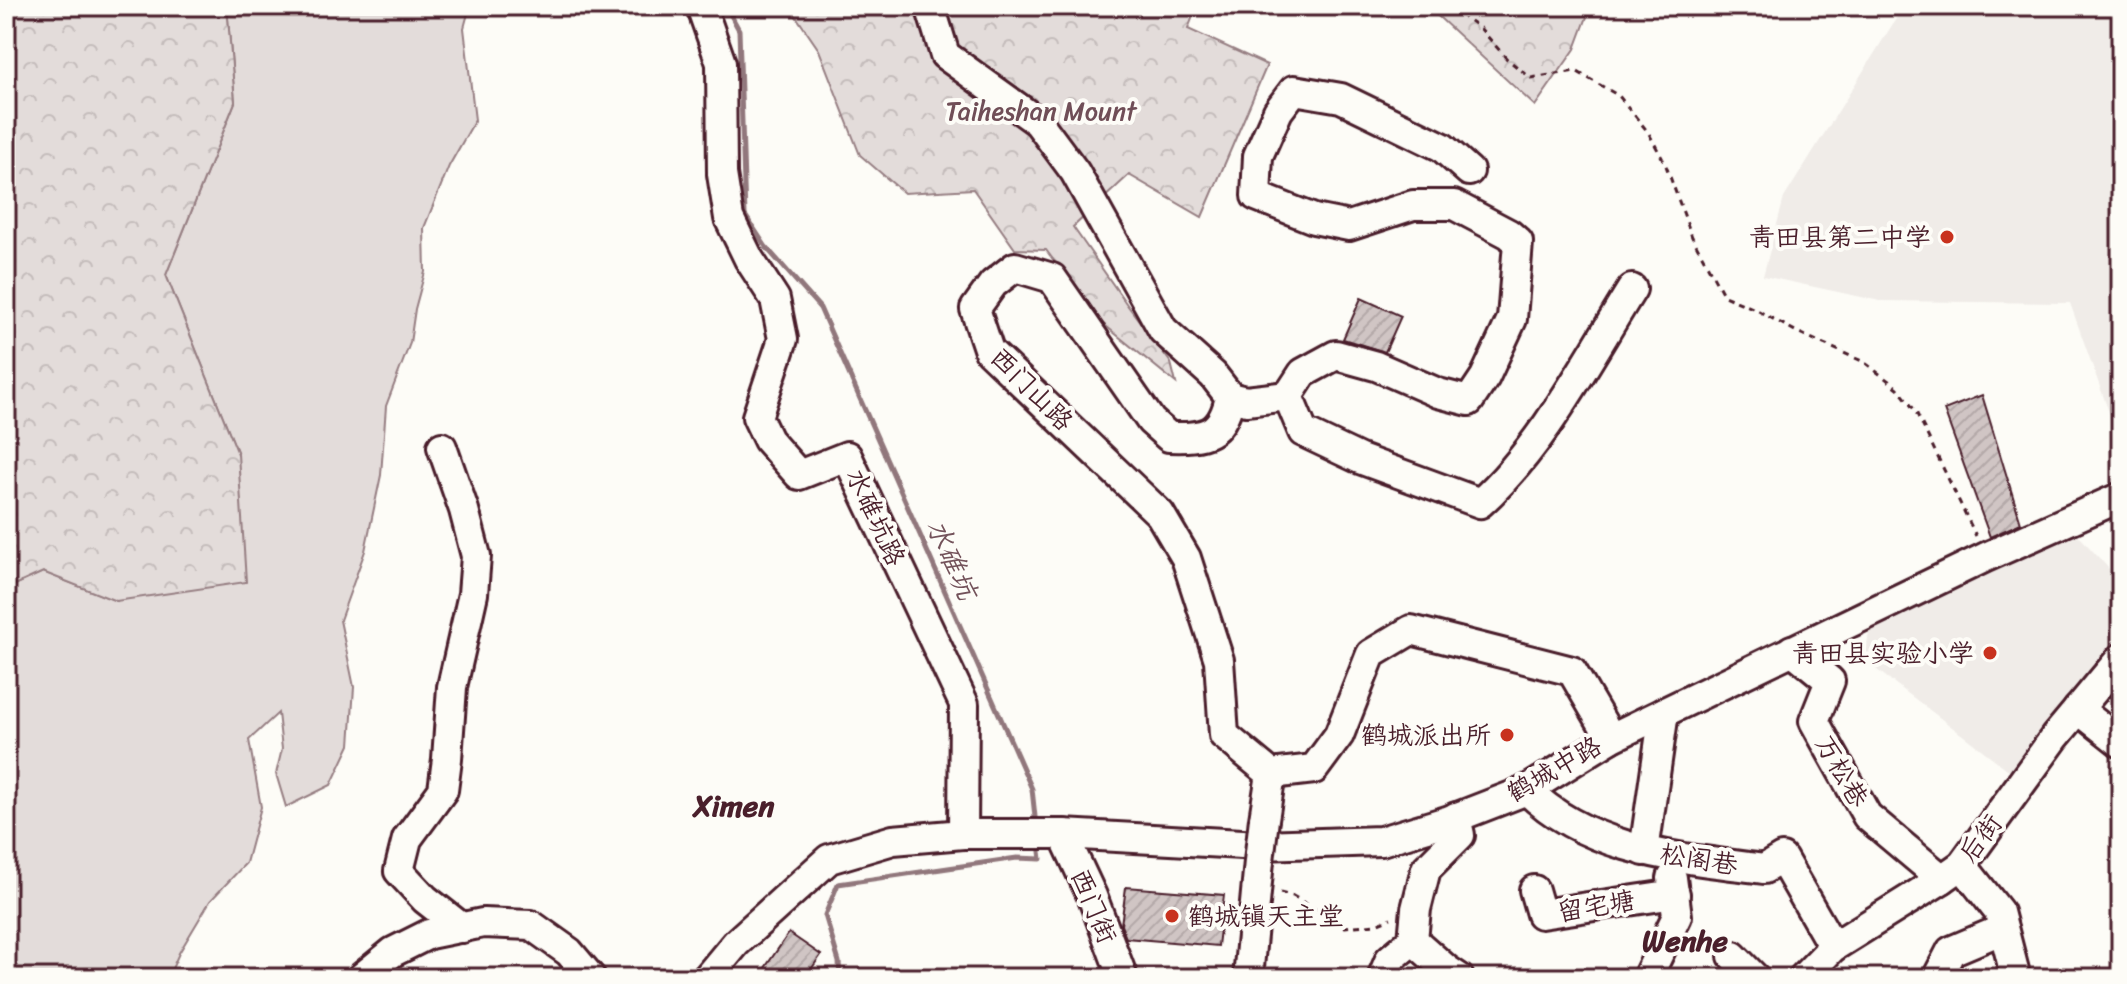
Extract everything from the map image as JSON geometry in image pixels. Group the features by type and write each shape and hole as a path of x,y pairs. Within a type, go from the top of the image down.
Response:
{"street":[{"name":"水碓坑路","path":"701,6 721,63 722,174 729,218 749,259 775,299 783,339 757,417 768,440 799,475 847,456 964,704 963,834"},
{"path":"930,6 945,55 1038,122 1075,172 1163,330 1213,375 1230,397 1246,401 1288,396"},
{"path":"1288,396 1303,373 1336,355 1376,366 1438,393 1469,401 1485,377 1512,319 1518,242 1509,234 1454,205 1413,205 1349,226 1314,219 1256,196 1258,156 1278,111 1294,90 1341,98 1442,147 1469,171"},
{"name":"西门山路","path":"1230,397 1220,425 1199,438 1169,437 1151,421 1052,278 1015,267 993,284 975,309 989,351 1160,514 1186,558 1219,660 1224,735 1271,774"},
{"path":"1288,396 1303,432 1360,459 1480,503 1497,488 1540,436 1632,289"},
{"path":"442,447 476,556 473,594 452,687 443,790 407,839 399,871 425,899 462,928"},
{"name":"鹤城中路","path":"707,978 736,943 829,859 893,840 963,834 1046,834 1260,845 1381,841 1456,817 1527,790 1611,738 1986,557 2121,497"},
{"path":"1248,978 1271,774 1314,769 1339,735 1371,654 1411,630 1572,671 1611,738"},
{"name":"万松巷","path":"1792,650 1830,681 1814,721 1867,816 1952,872"},
{"name":"后街","path":"1803,978 1833,947 1952,872 2055,737 2121,658"},
{"path":"2078,709 2121,743"},
{"path":"1647,978 1677,916 1675,894 1656,853 1664,712"},
{"name":"松阁巷","path":"1527,790 1543,806 1626,847 1764,869 1782,858 1833,947"},
{"path":"1382,978 1390,959 1413,940 1416,909 1426,869 1460,835 1456,817"},
{"name":"西门街","path":"1046,834 1092,896 1123,978"},
{"path":"1952,872 1999,912 2016,978"},
{"name":"留宅塘","path":"1534,890 1541,914 1675,894"},
{"path":"361,978 393,952 429,934 483,923 531,925 569,952 591,978"},
{"path":"1937,978 1951,951 2003,929"},
{"path":"1413,940 1459,978"},
{"path":"1733,956 1755,978"}],"path":[{"path":"1460,14 1480,28 1507,59 1531,78 1576,71 1619,96 1648,132 1665,163 1692,237 1724,296 1864,362 1898,388 1916,412 1986,557"},
{"path":"1258,874 1345,927 1376,924 1416,909"}],"shaded area":[{"name":"青田县第二中学","path":"1904,6 2121,6 2121,426 2115,429 2070,303 1880,301 1763,276 1784,198"},
{"name":"青田县实验小学","path":"2071,527 2121,582 2121,646 2015,775 1864,660 1871,622"}],"green space":[{"path":"6,6 227,6 235,102 166,275 238,454 246,582 116,601 43,572 6,589"},
{"path":"227,6 470,6 464,28 475,120 449,166 424,228 425,272 410,343 386,406 381,475 365,551 340,620 354,687 350,745 331,785 286,807 276,774 282,749 278,713 249,740 261,807 246,863 210,901 168,978 6,978 6,589 43,572 117,601 238,454 166,275 235,102"},
{"name":"Taiheshan Mount","path":"789,6 1197,6 1188,29 1267,65 1202,217 1129,175 1073,227 1171,363 1176,383 1096,318 1046,250 1015,249 973,189 904,193 860,155 819,50"},
{"path":"1427,6 1591,6 1575,49 1535,106"}],"building":[{"path":"1361,298 1401,316 1385,352 1343,339"},
{"path":"1982,395 2021,523 1990,537 1944,410"},
{"name":"鹤城镇天主堂","path":"1126,887 1224,895 1218,946 1126,938 1121,925"},
{"path":"789,933 821,955 805,978 758,978"}],"waterway":[{"name":"水碓坑","path":"726,6 739,30 745,215 766,247 820,308 1032,789 1036,826"},
{"name":"水碓坑","path":"840,978 839,962 825,915 838,884 1017,858 1041,859 1039,844"}],"place":[{"name":"青田县第二中学","path":"1947,237"},
{"name":"青田县实验小学","path":"1990,653"},
{"name":"鹤城派出所","path":"1507,735"},
{"name":"鹤城镇天主堂","path":"1172,916"}],"district":[{"name":"Ximen","path":"734,806"},
{"name":"Wenhe","path":"1685,941"}]}
